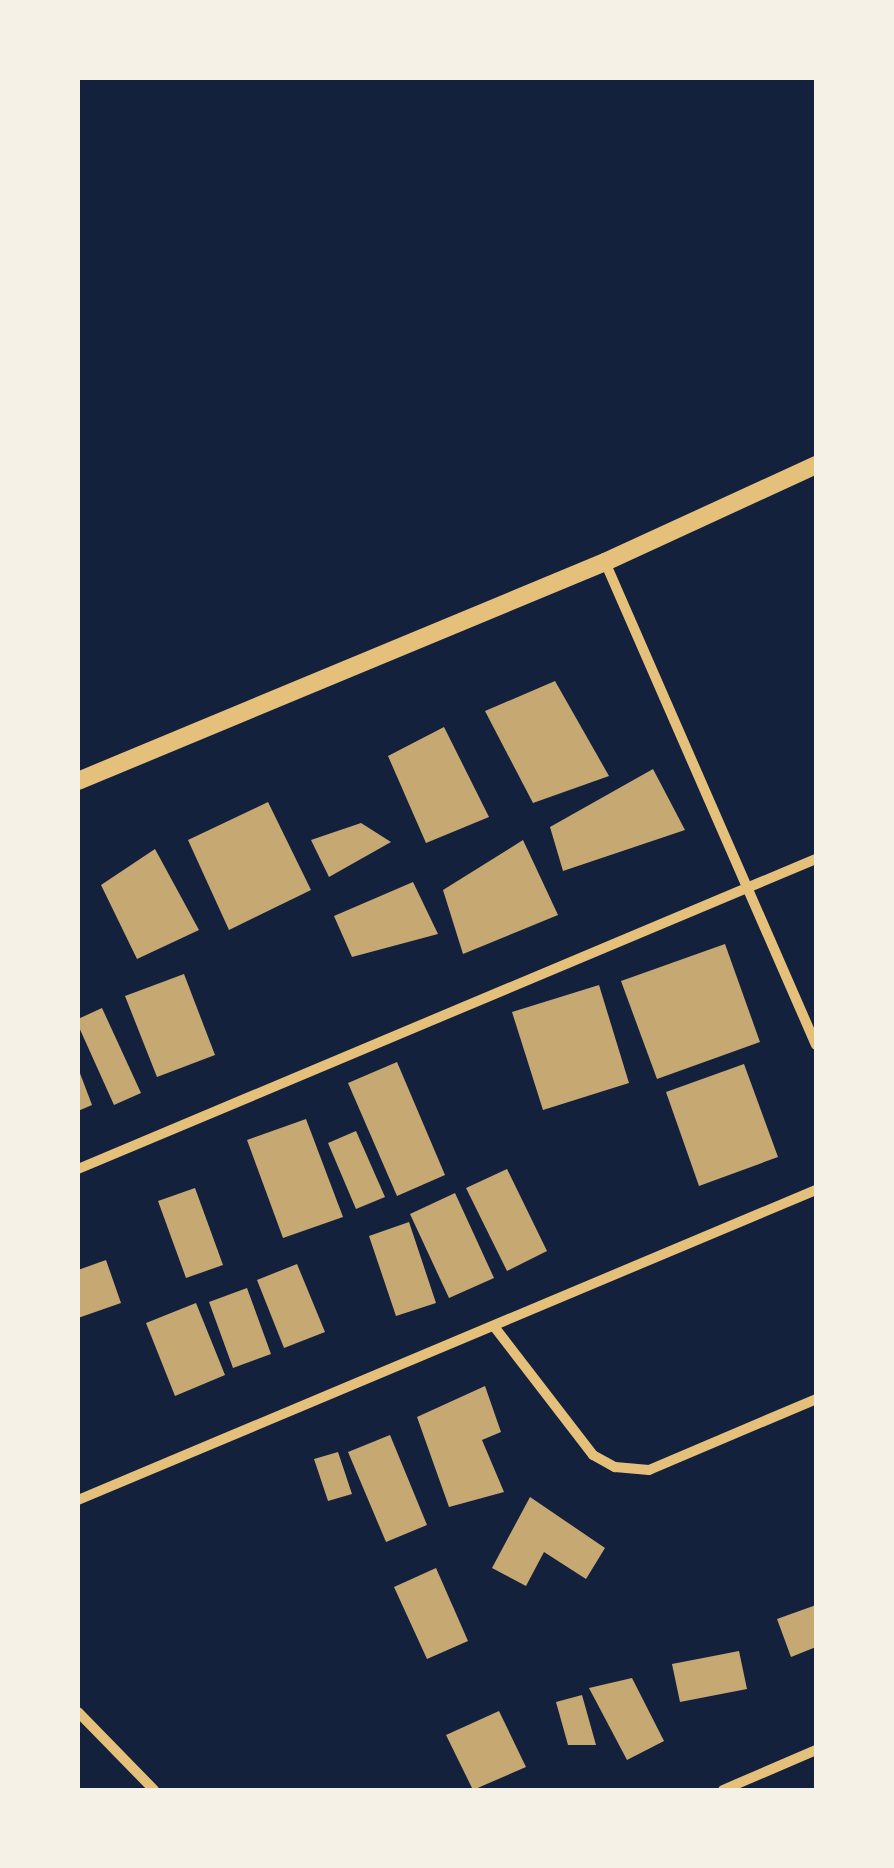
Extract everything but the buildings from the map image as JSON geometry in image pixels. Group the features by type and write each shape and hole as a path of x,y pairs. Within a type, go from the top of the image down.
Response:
{"street":[{"path":"78,781 606,562 816,465"},
{"path":"606,562 816,1046"},
{"path":"78,1169 816,859"},
{"path":"78,1500 496,1329 816,1190"},
{"path":"496,1329 592,1455 615,1466 649,1470 816,1398"},
{"path":"78,1712 154,1790"},
{"path":"724,1790 816,1750"}]}
